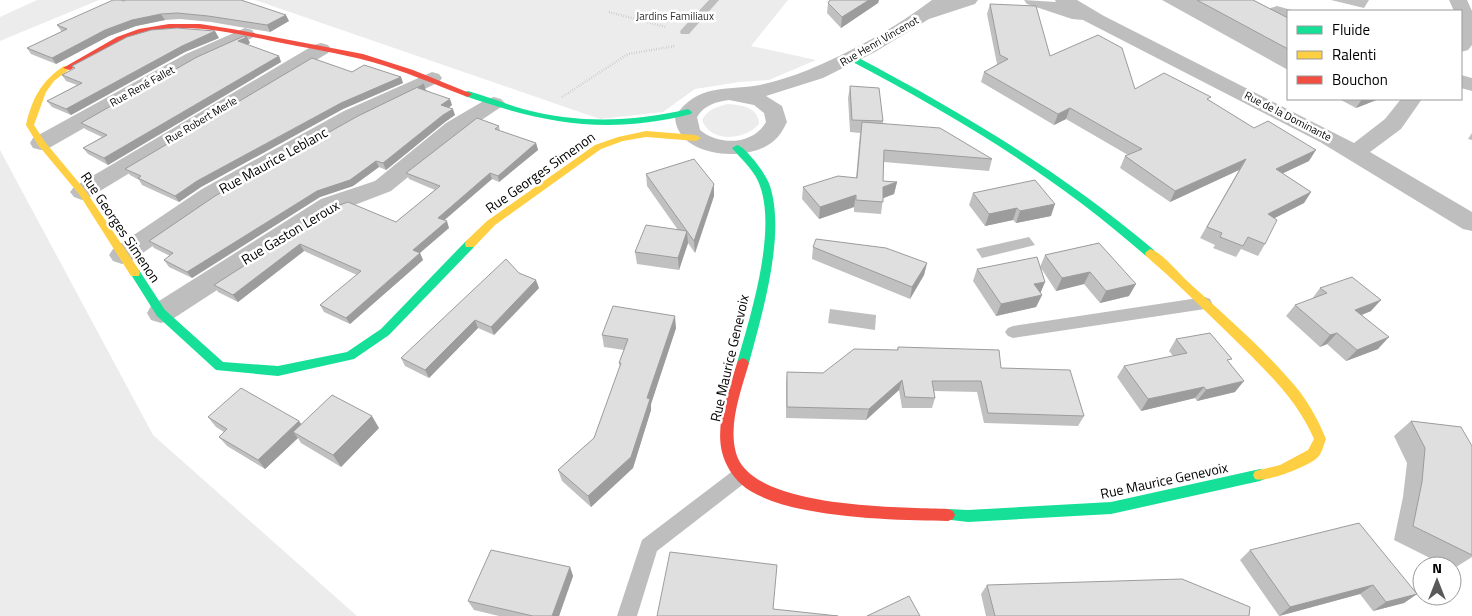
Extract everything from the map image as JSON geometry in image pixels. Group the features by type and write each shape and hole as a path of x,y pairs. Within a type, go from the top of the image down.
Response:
{"street":[{"name":"Rue Henri Vincenot","path":"688,112 701,101 711,97 763,91 787,85 832,68 926,14 943,0"},
{"name":"Rue Henri Vincenot","path":"926,14 969,0"},
{"name":"Rue de la Dominante","path":"1033,0 1097,20"},
{"name":"Rue de la Dominante","path":"1064,0 1097,20 1328,137 1472,223"},
{"path":"1458,0 1465,16 1464,43 1462,45"},
{"name":"Rue Georges Simenon","path":"688,112 668,119 612,125 580,123 535,116 494,103 432,78 381,61 245,34 180,26 140,31 95,51 58,75 41,90 36,99 30,125 42,143 82,192 161,313 220,367 278,371 350,356 385,332 491,223 598,147 621,139 646,134 696,138"},
{"name":"Rue René Fallet","path":"42,143 193,58 245,34"},
{"name":"Rue Robert Merle","path":"82,192 321,49"},
{"name":"Rue Maurice Genevoix","path":"738,148 754,167 766,187 770,217 769,248 748,345 728,419 728,448 732,462 740,476 757,489 774,496 806,504 888,512 968,516 1111,508 1282,470 1313,454 1320,439 1316,424 1304,403 1205,303 1116,224 1038,164 939,104 852,58"},
{"name":"Rue Henri Vincenot","path":"696,138 714,146 738,148 763,141 772,134 778,119 790,100 832,68"},
{"name":"Rue Maurice Leblanc","path":"122,255 210,195 352,116 432,78"},
{"name":"Rue Henri Vincenot","path":"736,94 759,100 768,105 775,111 778,119"},
{"path":"1355,153 1393,124 1411,100"},
{"name":"Rue Gaston Leroux","path":"161,313 330,205 383,186 454,128 494,103"},
{"path":"688,112 686,117 687,128 696,138"}],"lane":[{"path":"685,32 714,0"},
{"path":"1013,332 1205,303"},
{"path":"627,616 649,546 740,476"}],"path":[{"path":"609,12 685,32"},
{"path":"535,116 628,54 675,46"}],"green space":[{"path":"37,0 99,0 0,41 0,17"},
{"name":"Jardins Familiaux","path":"255,0 788,0 751,46 816,60 769,80 740,82 695,89 663,112 600,119"},
{"path":"728,104 744,106 752,110 758,118 759,124 745,134 729,137 720,136 706,128 702,120 707,113"},
{"path":"0,150 153,435 357,616 0,616"}],"shaded area":[{"path":"1029,237 1035,245 982,258 976,249"},
{"path":"830,309 876,315 875,330 828,323"}],"building":[{"path":"113,0 241,0 286,15 267,25 208,16 177,13 161,14 132,20 105,30 52,58 27,48 67,29 57,25"},
{"path":"830,0 869,0 842,17 828,3"},
{"path":"1197,0 1253,0 1287,17 1287,48"},
{"path":"990,4 1036,6 1050,56 1098,35 1122,48 1135,89 1164,73 1211,97 1207,99 1254,128 1268,121 1316,150 1276,169 1311,192 1268,214 1277,220 1265,244 1248,237 1243,246 1220,237 1222,233 1207,227 1246,159 1175,191 1125,156 1142,149 1070,108 1058,114 984,72 1008,59 1000,55"},
{"path":"177,28 215,31 182,46 66,109 47,101 82,83 62,75 75,68 72,66 127,37 151,30"},
{"path":"244,36 247,37 238,41 279,56 104,158 83,148 107,135 81,123 197,57"},
{"path":"312,58 352,72 364,65 401,77 341,103 197,181 175,196 138,178 141,176 125,169"},
{"path":"424,84 418,88 450,99 441,105 453,109 383,163 376,161 350,180 317,191 187,272 164,260 173,253 149,241 215,196 358,116"},
{"path":"850,86 879,88 883,121 852,120"},
{"path":"477,118 499,126 495,129 536,143 498,176 490,173 438,218 447,221 413,250 420,253 346,318 320,305 361,271 300,244 233,295 214,285 337,206 348,202 396,222 440,186 406,173"},
{"path":"862,122 940,128 992,159 884,150 883,181 897,182 883,187 883,202 856,200 856,195 820,207 803,187 838,176 857,178"},
{"path":"694,159 714,184 694,241 646,174"},
{"path":"1035,180 1055,204 1020,211 1017,208 989,214 973,193"},
{"path":"646,225 687,231 678,258 635,252"},
{"path":"816,239 886,248 927,263 912,287 813,247"},
{"path":"1099,243 1136,284 1106,291 1090,272 1062,278 1045,255"},
{"path":"1037,257 1045,282 1034,284 1042,295 1001,304 977,269"},
{"path":"506,259 519,273 536,280 491,327 475,320 425,370 401,358"},
{"path":"1352,277 1381,300 1355,310 1389,337 1357,350 1337,333 1330,335 1295,305 1327,293 1320,288"},
{"path":"613,306 675,316 647,398 650,399 631,457 588,496 558,470 594,438 621,363 619,363 628,339 602,335"},
{"path":"1210,333 1232,359 1227,360 1244,381 1206,390 1204,387 1148,399 1124,366 1187,353 1176,339"},
{"path":"898,347 999,350 1001,368 1070,370 1084,416 988,413 981,381 932,381 935,398 905,397 902,380 869,409 787,407 787,372 823,373 854,349 898,350"},
{"path":"241,388 299,421 258,460 219,437 227,429 208,417"},
{"path":"332,395 372,416 333,455 293,432"},
{"path":"1411,421 1461,427 1472,446 1472,555 1413,526 1422,482 1425,448"},
{"path":"1359,523 1412,588 1412,595 1386,602 1373,585 1290,607 1250,550"},
{"path":"491,550 570,567 552,616 533,616 468,601"},
{"path":"670,552 777,565 773,609 838,616 657,616"},
{"path":"1182,579 1250,607 1249,616 995,616 987,585"},
{"path":"909,596 920,616 867,616"}],"traffic: fast":[{"path":"852,58 970,123 1044,170 1081,196 1150,253"},
{"path":"468,94 523,112 577,122 631,122 659,119 688,112"},
{"path":"737,148 754,167 764,183 769,208 770,230 764,276 743,363"},
{"path":"135,273 161,313 220,367 278,371 350,356 385,332 470,244"},
{"path":"948,515 968,516 1111,508 1260,475"}],"traffic: slow":[{"path":"67,68 51,80 41,92 30,125 41,143 82,192 135,273"},
{"path":"470,244 491,223 598,147 621,139 646,134 696,138"},
{"path":"1150,253 1197,296 1287,385 1314,424 1320,439 1313,454 1282,470 1260,475"}],"traffic: jam":[{"path":"67,68 108,44 142,31 169,26 200,27 232,31 363,57 399,67 468,94"},
{"path":"743,363 729,414 727,439 733,464 747,480 769,493 798,502 830,508 948,515"}]}
